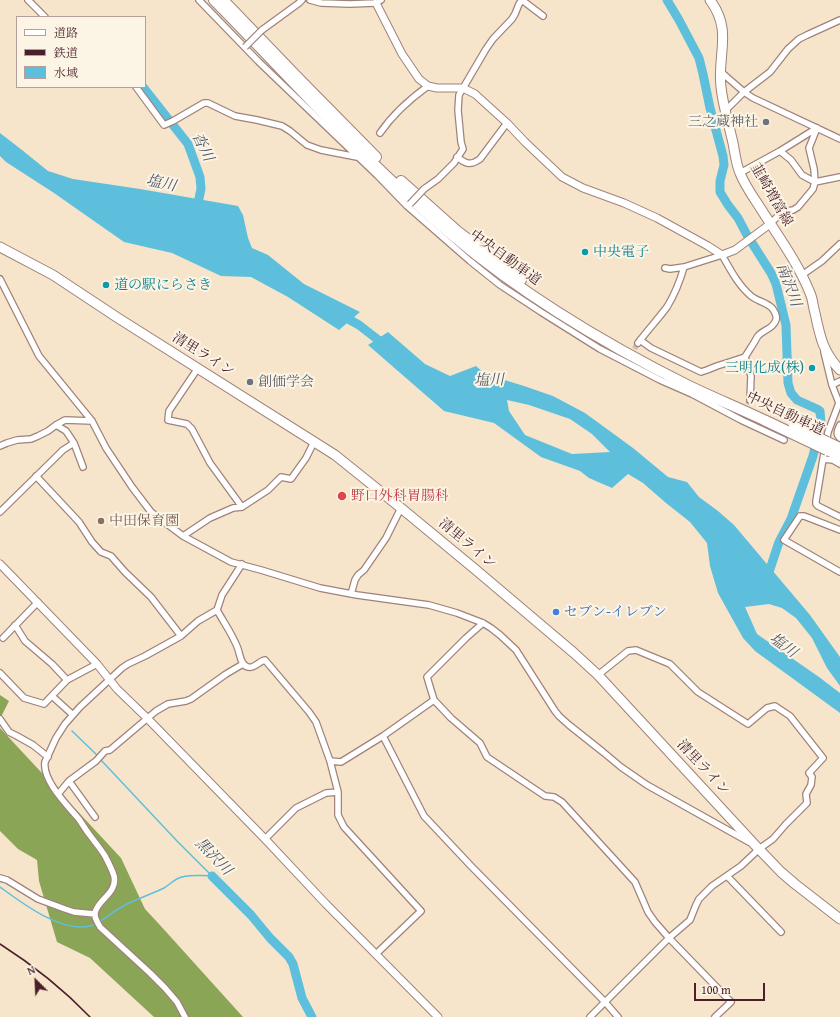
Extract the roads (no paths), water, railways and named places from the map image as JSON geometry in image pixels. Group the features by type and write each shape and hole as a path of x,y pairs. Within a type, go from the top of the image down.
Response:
{"highway":[{"name":"中央自動車道","path":"214,0 331,122 383,173 423,211 491,266 523,290 626,353 691,387 767,418"},
{"name":"中央自動車道","path":"224,0 310,91 387,168 451,226 527,284 574,315 631,348 840,456"},
{"name":"中央自動車道","path":"826,450 840,448"}],"main road":[{"name":"韮崎増富線","path":"710,0 719,15 723,30 721,86 740,173 750,192 802,275 812,298 823,346 840,370"},
{"name":"清里ライン","path":"0,247 53,275 342,460 482,575 598,675 781,872 840,920"}],"street":[{"path":"28,0 44,16"},
{"path":"199,0 244,47 357,157 470,261 500,285 600,349 660,380 692,394 730,415 784,440"},
{"path":"244,47 262,30 302,0"},
{"path":"310,0 321,3 350,4 377,1 402,54 419,79 428,86 437,88 463,88 475,94 562,177 583,188 624,203 657,218 722,255 745,291 751,296 767,304 775,312 776,322 758,335 745,357 701,372 639,341 667,306 679,282 684,267"},
{"path":"408,205 454,163 463,149 458,110 459,95 493,39 512,19 522,0 544,16"},
{"path":"726,110 744,92 770,72 788,49 800,39 840,20"},
{"path":"721,72 753,98 840,139"},
{"path":"380,133 391,119 413,97 428,86"},
{"path":"137,88 164,125 172,122 197,106 208,103 235,116 282,126 307,145 321,150 357,157"},
{"path":"457,157 467,163 476,162 480,159 507,123"},
{"path":"740,173 817,128"},
{"path":"664,268 670,269 684,267 735,250 770,224 782,212 793,210 798,207 813,189 815,182 814,169 809,148 817,128"},
{"path":"780,151 791,160 802,175 815,182 840,177"},
{"path":"802,275 822,262 840,244"},
{"path":"1,283 39,356 92,421 106,448 150,512 183,536 231,562 320,588 429,605 483,623 500,635 516,650 555,711 569,725 621,767 647,785 757,847"},
{"path":"823,346 832,386 839,404 828,432 816,504 840,517"},
{"path":"745,357 751,376 750,400"},
{"path":"198,368 169,412 168,420 187,424 192,429 210,464 242,507"},
{"path":"832,386 840,381"},
{"path":"0,446 17,440 31,439 48,431 65,420 92,421"},
{"path":"56,425 66,432 74,443 83,467"},
{"path":"840,425 837,434 840,438"},
{"path":"183,536 210,518 233,508 242,507 268,490 281,477 291,479 306,458 314,442"},
{"path":"0,512 36,476 64,450 74,443"},
{"path":"826,450 833,460 840,464"},
{"path":"36,476 78,522 101,552 111,556 151,597 181,636"},
{"path":"351,594 358,575 364,570 386,538 401,508"},
{"path":"840,530 804,516 800,516 784,540 840,572"},
{"path":"0,564 97,664 117,689 438,1017"},
{"path":"185,1017 177,1002 165,988 100,927 95,914 113,886 114,876 104,856 79,819 47,777 45,762 56,738 65,724 80,706 109,680 128,664 181,636 198,621 217,610 222,595 242,564"},
{"path":"2,638 38,602"},
{"path":"217,610 234,640 243,664 247,668 252,667 262,660 265,660 316,722 330,761 338,792 338,815 344,827 421,911 376,954"},
{"path":"483,623 427,677 434,700 451,718 480,743 487,756 545,796 554,797 562,802 635,882 648,912 655,922 731,1002 715,1017"},
{"path":"15,625 25,641 52,664 67,680"},
{"path":"590,1017 669,938 690,920 699,899 712,886 741,866 757,847 774,839 807,802 806,794 811,785 812,777 809,774 823,758 790,716 775,706 767,708 748,724 698,692 670,664 636,650 628,651 598,675"},
{"path":"0,673 24,698 44,704 67,680 97,664"},
{"path":"59,793 69,781 96,761 105,751 110,750 163,706 191,699 243,664"},
{"path":"52,696 73,715"},
{"path":"330,761 341,762 383,736 434,700"},
{"path":"0,719 9,732 48,756"},
{"path":"383,736 424,816 618,1017"},
{"path":"69,781 95,817"},
{"path":"265,839 296,808 326,792 338,792"},
{"path":"727,876 781,932"},
{"path":"0,878 7,880 38,899 74,912 95,914"}],"water":[{"path":"0,133 48,171 73,179 238,206 243,215 248,238 252,248 268,255 304,284 360,312 339,330 288,297 251,277 221,276 172,253 124,242 54,193 6,162 0,156"},
{"path":"388,332 425,364 450,376 476,366 485,374 553,396 585,413 633,448 668,477 687,482 699,497 734,525 810,615 840,657 840,686 827,668 812,638 796,618 782,608 769,604 745,607 757,634 840,693 840,713 755,651 743,638 718,593 710,566 707,543 690,522 643,483 628,474 612,488 589,478 580,471 541,457 494,423 444,411 368,345","holes":["507,400 529,405 570,419 592,434 610,452 572,454 525,435 509,411"]}],"waterway":[{"name":"南沢川","path":"667,0 699,58 710,108 723,156 724,165 720,181 720,192 738,218 776,284 786,325 788,383 791,393 797,400 820,411 821,422 813,456 791,519 779,542 767,578"},
{"name":"沓川","path":"144,88 188,144 200,177 201,189 197,208"},
{"name":"塩川","path":"341,315 359,325 386,346"},
{"name":"黒沢川","path":"72,731 98,756"},
{"name":"黒沢川","path":"100,759 212,876"},
{"path":"0,887 42,915 67,925 79,927 90,926 121,907 164,888 179,878 201,875 212,876"},
{"name":"黒沢川","path":"212,876 251,915 270,938 289,957 293,964 302,998 312,1017"}],"tunnel":[{"path":"630,356 638,343"},
{"path":"741,420 750,400"}],"railway":[{"path":"0,944 47,978 90,1017"}],"place":[{"name":"三之蔵神社","path":"766,122"},
{"name":"中央電子","path":"585,252"},
{"name":"道の駅にらさき","path":"106,285"},
{"name":"三明化成(株)","path":"812,368"},
{"name":"創価学会","path":"250,382"},
{"name":"野口外科胃腸科","path":"342,496"},
{"name":"中田保育園","path":"101,521"},
{"name":"セブン-イレブン","path":"556,612"}]}
